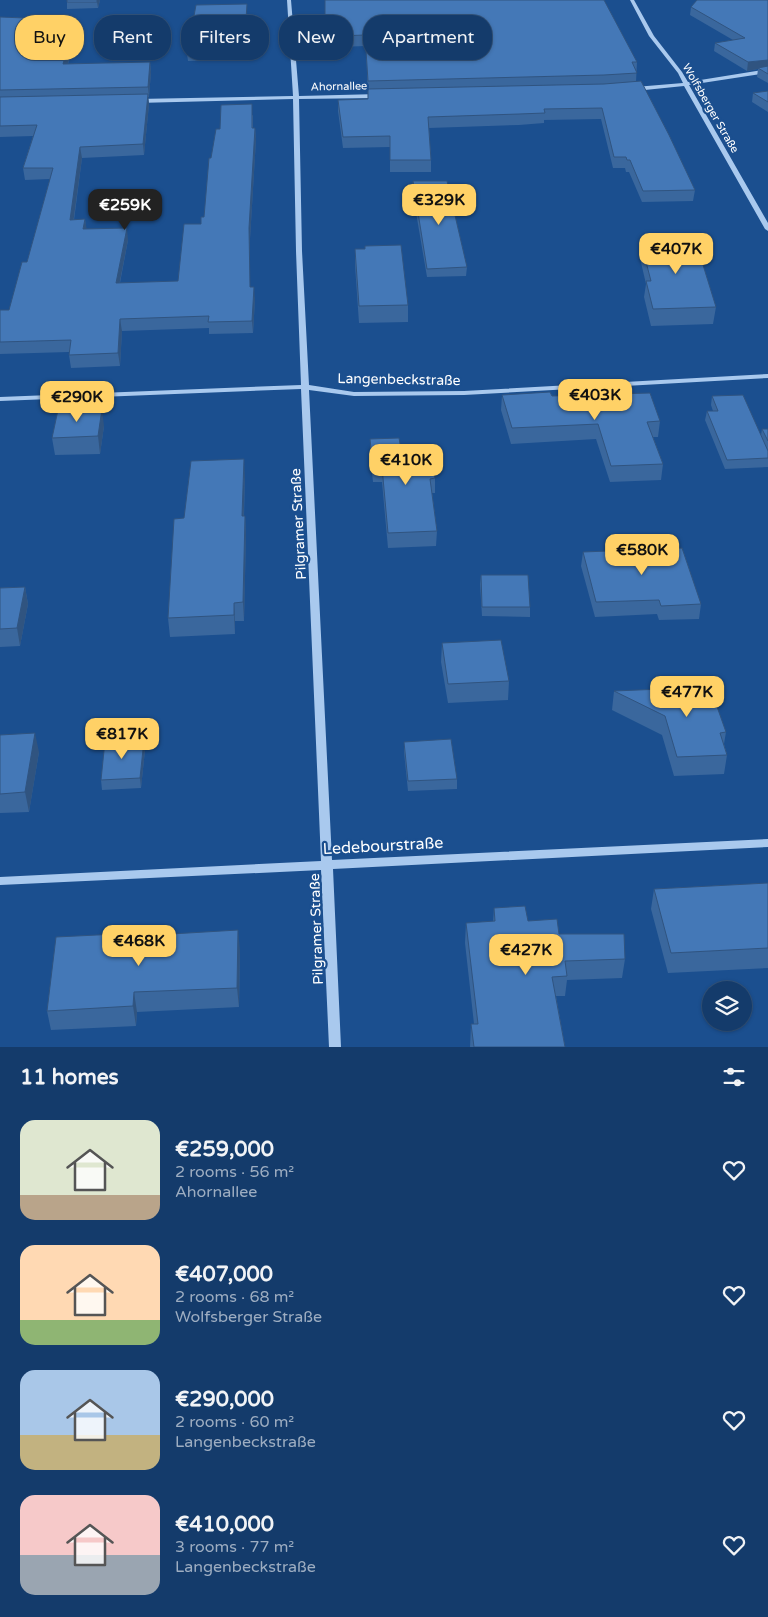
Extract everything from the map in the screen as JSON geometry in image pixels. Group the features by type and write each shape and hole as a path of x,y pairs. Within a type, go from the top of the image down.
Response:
{"street":[{"name":"Pilgramer Straße","path":"289,0 296,97 299,250 335,1047"},
{"name":"Wolfsberger Straße","path":"632,0 652,36 680,73 768,229"},
{"path":"633,89 685,84 768,71"},
{"name":"Ahornallee","path":"128,101 385,96"},
{"name":"Langenbeckstraße","path":"0,399 306,388 354,394 464,393 768,376"},
{"name":"Ledebourstraße","path":"0,881 768,843"}],"building":[{"path":"67,0 97,0 97,2 67,2"},
{"path":"325,0 604,0 637,62 632,62 637,73 368,81 367,60 492,60 492,15 363,15 363,35 353,35 353,15 325,15"},
{"path":"697,0 768,0 768,60 748,62 715,43 745,38 691,7"},
{"path":"247,4 246,15 194,15 196,5"},
{"path":"0,17 15,18 15,60 64,60 63,64 150,62 148,87 0,90"},
{"path":"768,66 768,74 758,68"},
{"path":"641,81 695,190 643,191 630,160 627,160 626,157 614,157 602,108 544,109 545,113 428,117 431,160 390,160 390,136 343,137 338,100 368,99 368,89 604,84"},
{"path":"768,91 768,102 753,93"},
{"path":"148,94 143,144 80,147 70,220 85,219 83,229 127,228 116,283 178,281 184,224 201,224 201,217 204,217 209,158 211,158 216,129 220,129 221,105 252,104 252,128 255,128 249,228 250,287 254,287 252,321 208,322 209,316 120,319 118,353 69,355 71,340 0,342 0,310 9,310 22,262 27,262 53,168 23,168 37,125 0,126 0,97"},
{"path":"413,181 447,181 467,267 427,269"},
{"path":"640,239 695,239 716,307 653,309 646,281 651,281"},
{"path":"401,245 408,305 359,306 355,249 365,249 365,246"},
{"path":"550,392 552,396 650,393 660,421 647,422 663,464 611,466 598,424 512,428 502,395"},
{"path":"743,395 768,451 768,458 727,460 707,411 718,411 712,396"},
{"path":"102,409 98,436 52,438 58,410"},
{"path":"762,429 768,429 768,441"},
{"path":"399,438 401,449 430,448 435,478 430,479 437,531 388,533 382,467 373,468 370,439"},
{"path":"244,459 242,516 245,516 243,602 234,603 234,615 168,618 174,519 184,518 191,461"},
{"path":"682,548 701,604 661,606 659,600 596,602 583,552"},
{"path":"481,575 528,575 530,607 482,607"},
{"path":"25,587 17,628 0,629 0,588"},
{"path":"501,640 509,681 448,684 442,643"},
{"path":"710,687 726,732 720,733 727,755 677,757 665,716 614,691"},
{"path":"35,733 25,792 0,794 0,735"},
{"path":"451,739 457,779 408,781 404,742"},
{"path":"144,740 140,778 101,780 105,741"},
{"path":"768,883 768,948 671,953 654,889"},
{"path":"525,906 528,921 557,919 559,934 624,934 625,959 565,961 567,976 552,977 565,1047 474,1047 471,1024 478,1024 466,923 495,921 494,908"},
{"path":"238,930 237,988 134,992 133,1006 47,1011 56,937 138,933 138,936"}]}
